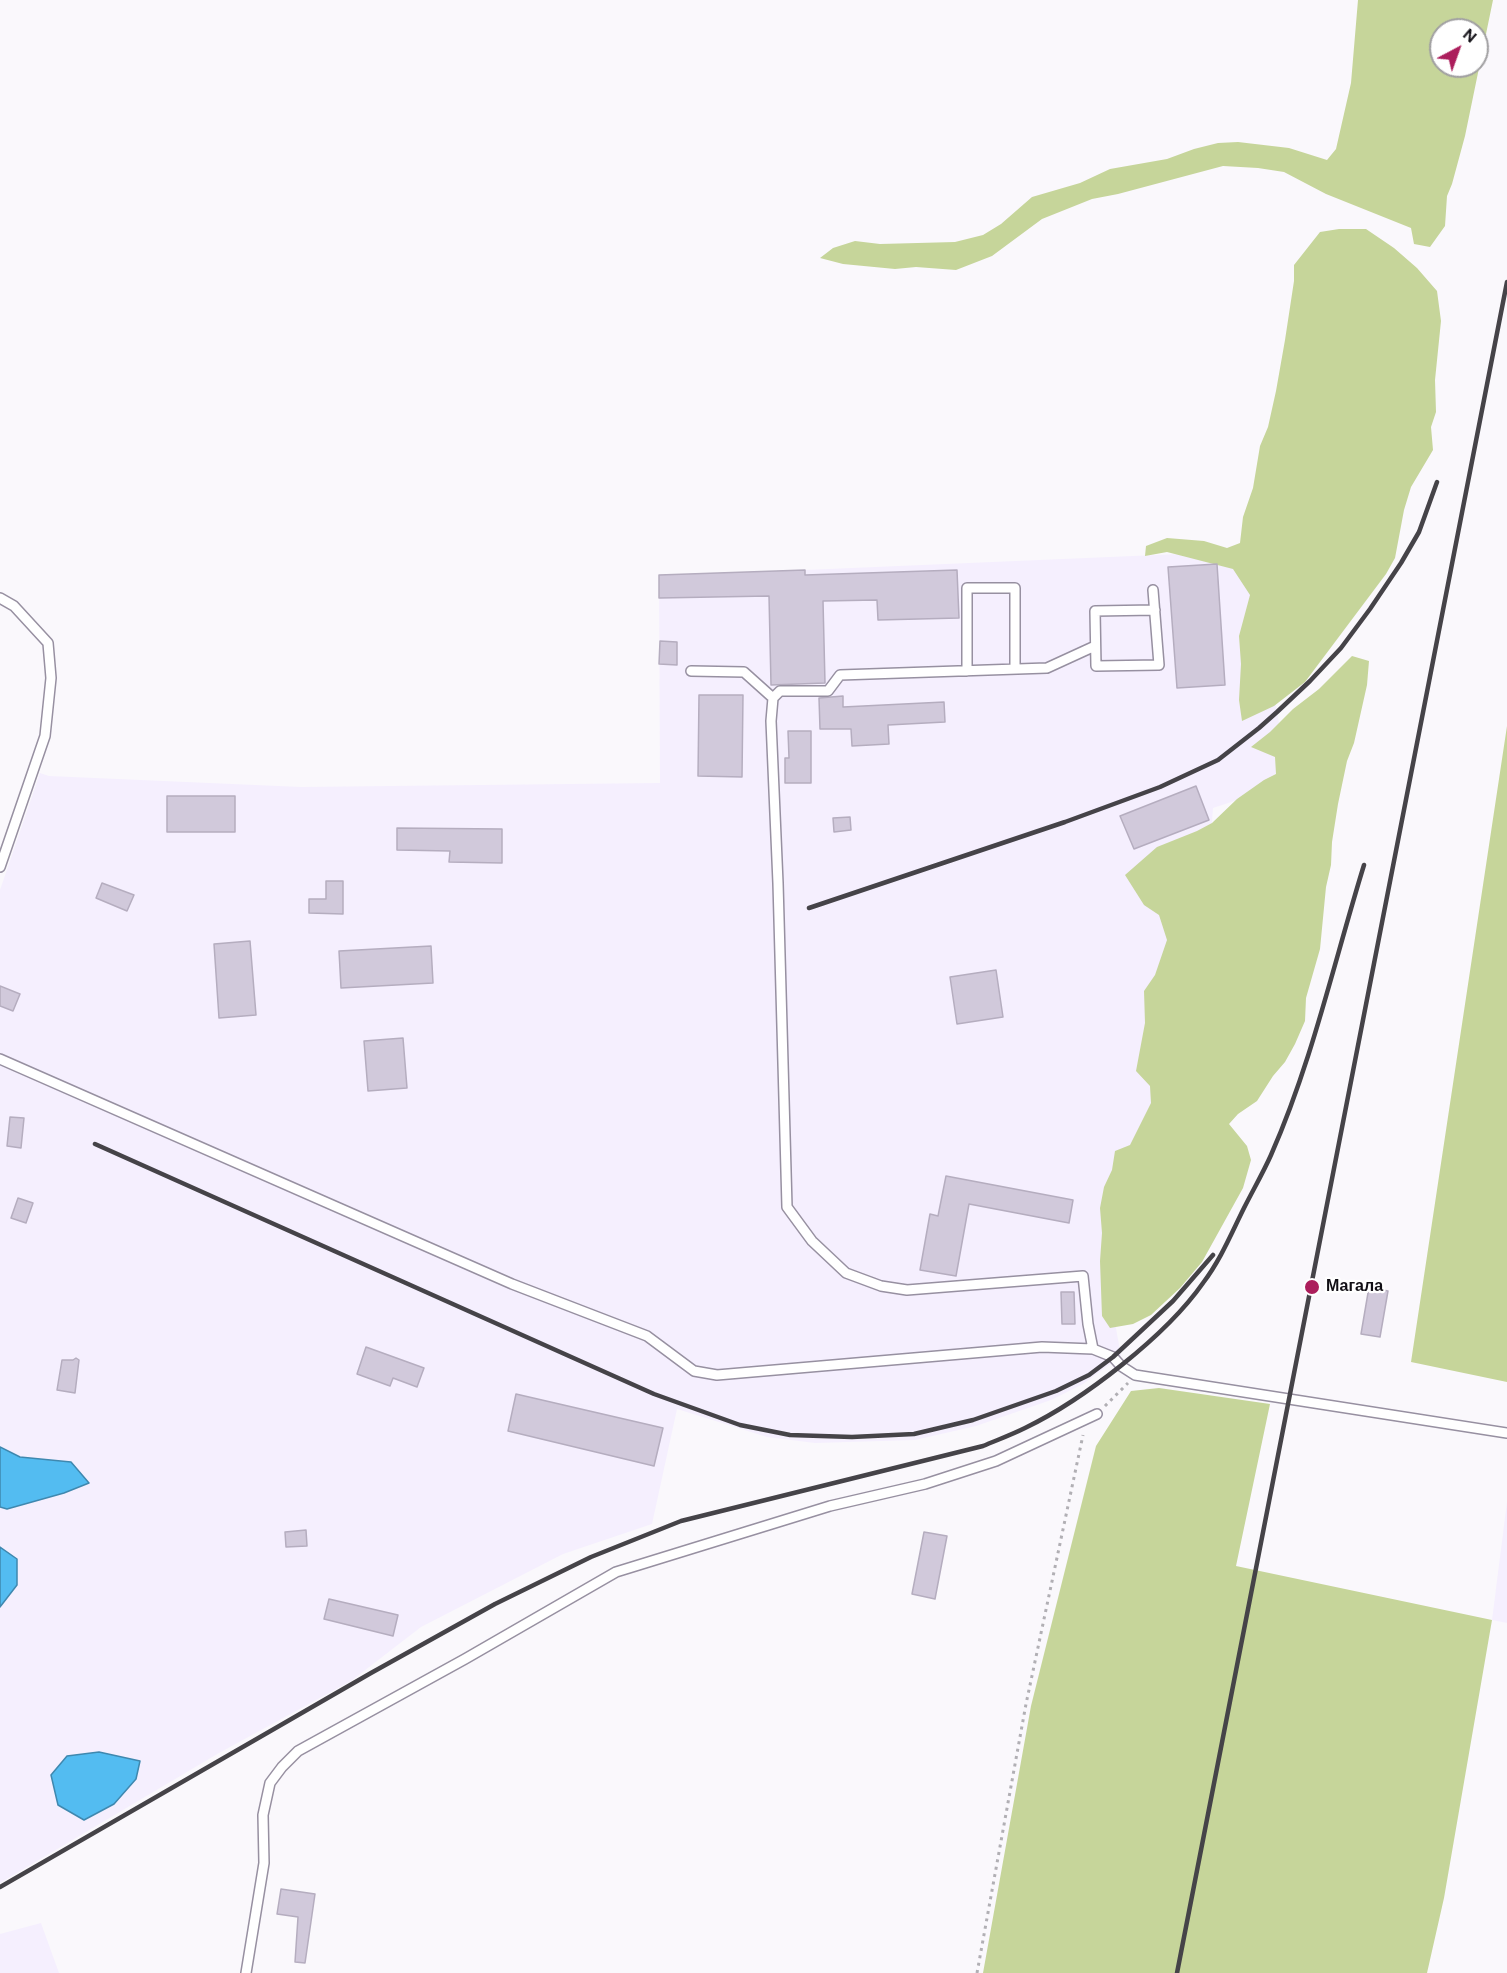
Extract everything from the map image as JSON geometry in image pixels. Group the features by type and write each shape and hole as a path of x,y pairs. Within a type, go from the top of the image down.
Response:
{"lane":[{"path":"967,671 967,588 1015,588 1015,669"},
{"path":"1153,590 1155,610 1158,664 1096,666 1095,611 1155,610"},
{"path":"0,598 14,606 48,643 51,678 45,736 0,867"},
{"path":"1093,1349 1083,1276 907,1290 881,1286 846,1273 812,1241 787,1207 771,721 773,698 780,691 828,691 840,675 1047,668 1095,646"},
{"path":"691,671 744,672 773,698"},
{"path":"0,1059 501,1280 646,1335 694,1371 717,1375 1042,1347 1093,1349 1113,1357 1121,1366 1135,1375 1507,1432"},
{"path":"246,1973 264,1863 263,1815 270,1783 298,1751 616,1572 830,1506 925,1484 996,1461 1097,1414"}],"path":[{"path":"977,1973 1026,1704 1083,1436 1097,1414 1135,1375"}],"shaded area":[{"path":"1250,551 1289,783 1213,808 1210,848 1115,1323 1121,1356 1083,1384 1051,1400 976,1426 915,1440 815,1443 767,1437 677,1409 652,1524 563,1554 421,1627 351,1681 219,1753 0,1883 0,890 40,773 49,776 301,787 660,783 659,575"},
{"path":"1507,1502 1507,1623 1492,1620"},
{"path":"41,1923 59,1973 0,1973 0,1934"}],"green space":[{"path":"1358,0 1493,0 1489,19 1429,18 1429,78 1477,78 1465,136 1447,196 1445,226 1430,247 1414,244 1411,228 1326,194 1284,172 1223,166 1092,199 1042,219 992,256 956,270 916,267 895,269 843,264 820,258 833,248 855,241 880,244 955,242 983,235 1001,224 1032,197 1080,183 1110,169 1167,159 1218,143 1238,142 1289,148 1327,160 1336,149 1351,83"},
{"path":"1366,229 1394,248 1417,268 1437,291 1441,321 1435,380 1436,412 1431,427 1433,450 1411,487 1395,558 1386,574 1305,682 1274,706 1242,721 1239,700 1241,664 1239,636 1250,595 1233,569 1167,552 1145,556 1146,546 1167,538 1204,541 1227,548 1240,543 1243,517 1253,488 1260,446 1268,427 1276,391 1294,281 1294,265 1320,232"},
{"path":"1352,656 1369,661 1367,685 1338,804 1320,949 1306,998 1305,1021 1285,1062 1257,1101 1238,1114 1229,1124 1247,1146 1251,1160 1243,1188 1202,1262 1180,1288 1151,1315 1133,1324 1110,1328 1102,1316 1100,1208 1104,1187 1112,1170 1115,1151 1130,1145 1151,1103 1150,1086 1136,1071 1145,1023 1144,991 1155,975 1167,940 1159,915 1144,905 1125,875 1157,847 1212,823 1237,799 1276,774 1275,757 1251,747 1319,689"},
{"path":"1507,726 1507,1382 1411,1362"},
{"path":"1159,1388 1270,1404 1236,1566 1492,1620 1444,1898 1427,1973 983,1973 1031,1706 1096,1446 1131,1391"}],"water":[{"path":"0,1447 20,1457 71,1462 89,1483 64,1493 7,1509 0,1507"},
{"path":"0,1547 17,1559 17,1585 0,1607"},
{"path":"99,1752 140,1761 136,1779 114,1804 84,1820 58,1805 51,1775 67,1756"}],"building":[{"path":"1217,564 1225,685 1177,688 1168,567"},
{"path":"805,570 805,575 957,570 959,618 878,620 877,600 823,601 825,683 771,685 769,596 659,598 659,575"},
{"path":"660,641 677,642 677,665 659,664"},
{"path":"699,695 743,695 742,777 698,776"},
{"path":"843,696 843,707 944,702 945,722 888,725 889,744 852,746 851,729 820,729 819,698"},
{"path":"788,731 811,731 811,783 785,783 785,758 789,758"},
{"path":"1196,786 1209,820 1134,849 1120,816"},
{"path":"167,796 235,796 235,832 167,832"},
{"path":"850,817 851,830 834,832 833,818"},
{"path":"397,828 502,829 502,863 449,862 450,851 397,850"},
{"path":"326,881 343,881 343,914 309,913 309,899 326,899"},
{"path":"102,883 134,895 127,911 96,898"},
{"path":"250,941 256,1015 219,1018 214,944"},
{"path":"431,946 433,983 341,988 339,951"},
{"path":"996,970 1003,1017 957,1024 950,977"},
{"path":"0,986 20,994 13,1011 0,1006"},
{"path":"403,1038 407,1088 368,1091 364,1041"},
{"path":"10,1117 24,1118 21,1148 7,1146"},
{"path":"946,1176 1073,1200 1069,1223 969,1204 956,1276 920,1270 930,1214 938,1216"},
{"path":"18,1198 33,1203 26,1223 11,1218"},
{"path":"1369,1287 1388,1291 1380,1337 1361,1334"},
{"path":"1061,1292 1074,1292 1075,1324 1062,1324"},
{"path":"366,1347 424,1368 417,1387 393,1378 390,1386 357,1374"},
{"path":"76,1358 79,1360 75,1393 57,1390 62,1360"},
{"path":"516,1394 663,1428 654,1466 508,1431"},
{"path":"306,1530 307,1546 286,1547 285,1532"},
{"path":"924,1532 947,1536 935,1599 912,1594"},
{"path":"329,1599 398,1615 393,1636 324,1619"},
{"path":"281,1889 315,1894 305,1963 295,1962 298,1917 277,1914"}],"railway":[{"path":"1177,1973 1507,282"},
{"path":"809,908 1065,822 1160,787 1218,760 1277,712 1341,648 1401,563 1419,532 1437,482"},
{"path":"0,1887 371,1673 495,1604 591,1557 681,1521 983,1446 1020,1431 1048,1416 1097,1384 1146,1345 1168,1324 1203,1283 1225,1246 1286,1120 1322,1012 1364,865"},
{"path":"95,1144 654,1394 740,1425 790,1435 852,1437 914,1434 973,1420 1056,1391 1089,1375 1113,1357 1173,1301 1213,1255"}],"place":[{"name":"Магала","path":"1312,1287"}]}
